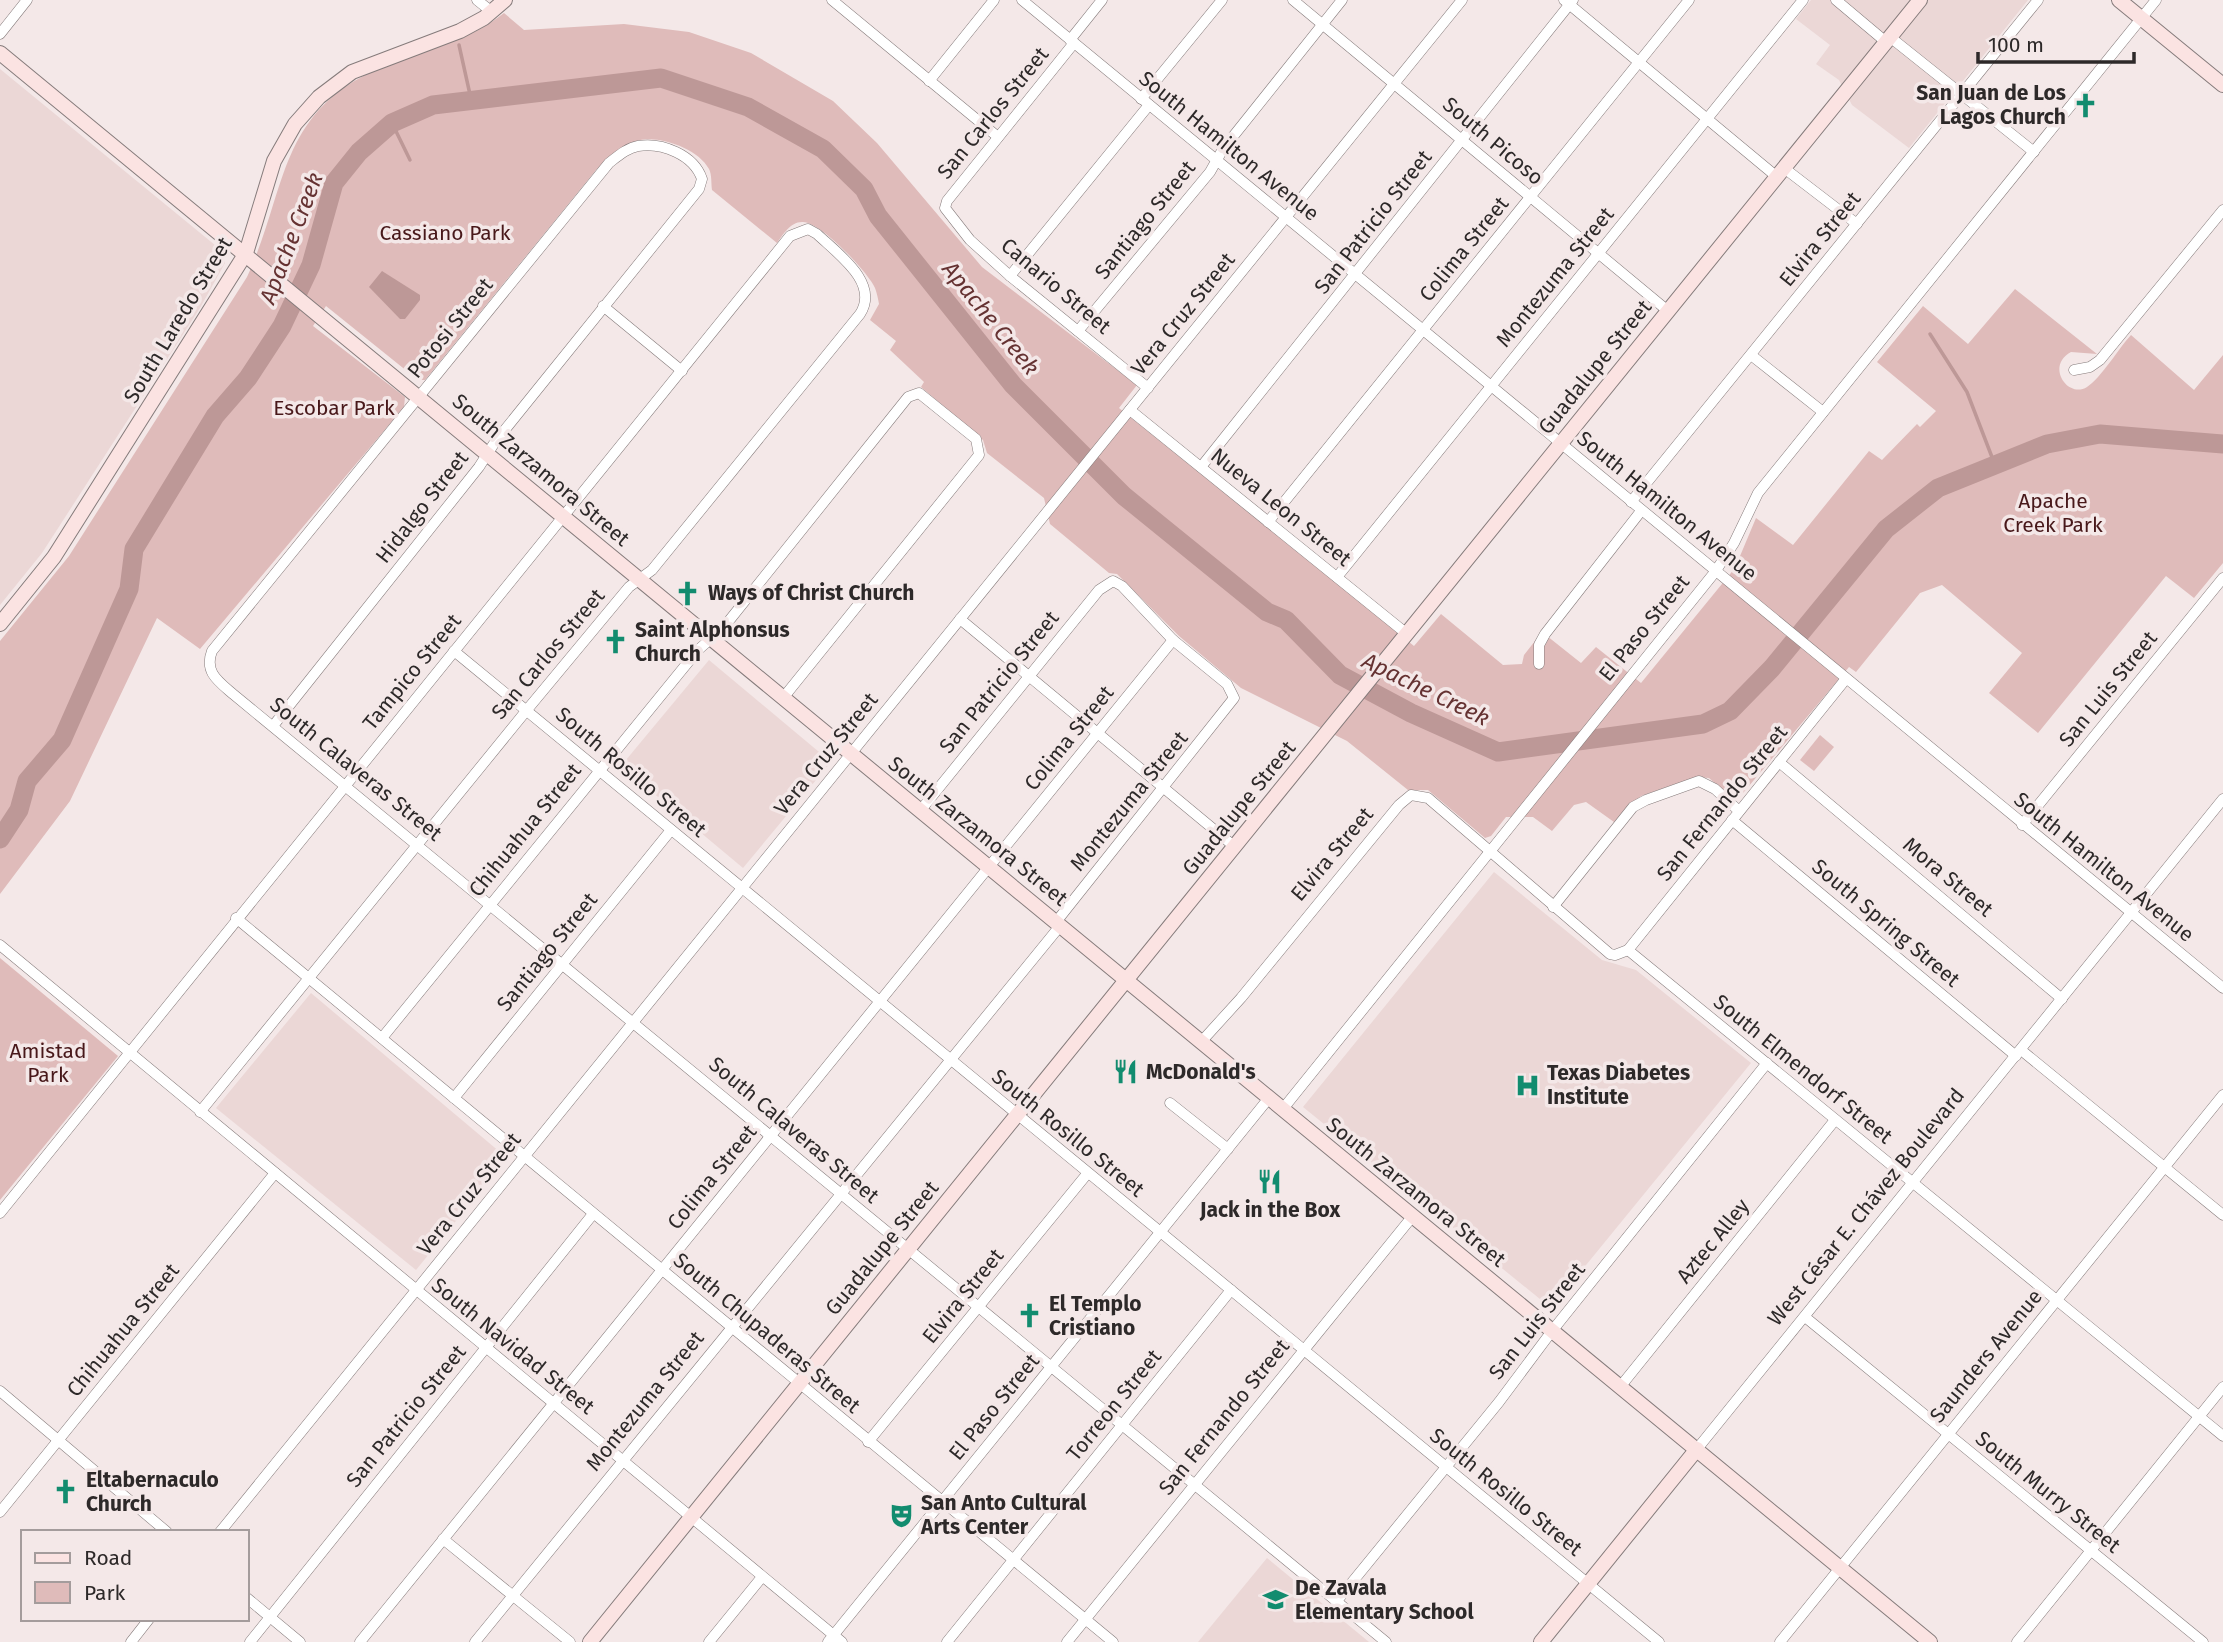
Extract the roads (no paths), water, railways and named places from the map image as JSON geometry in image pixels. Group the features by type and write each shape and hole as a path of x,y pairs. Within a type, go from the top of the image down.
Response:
{"main road":[{"name":"South Laredo Street","path":"0,624 54,556 246,253 282,144 319,97 352,72 460,31 492,12 505,0"},
{"name":"Guadalupe Street","path":"590,1642 1920,0"},
{"path":"2119,0 2223,85"},
{"name":"South Zarzamora Street","path":"0,53 1930,1642"},
{"name":"West César E. Chávez Boulevard","path":"1541,1642 1697,1449"}],"street":[{"path":"0,34 27,0"},
{"path":"477,0 492,12"},
{"path":"832,0 998,138"},
{"path":"929,80 994,0"},
{"name":"South Hamilton Avenue","path":"1022,0 1835,672 2223,988"},
{"name":"San Carlos Street","path":"945,208 947,201 1102,0"},
{"path":"1010,276 1222,0"},
{"name":"South Picoso","path":"1293,0 1668,311"},
{"name":"Santiago Street","path":"1078,331 1342,0"},
{"name":"Vera Cruz Street","path":"222,1530 1462,0"},
{"name":"Colima Street","path":"1268,522 1689,0"},
{"name":"Montezuma Street","path":"1337,577 1803,0"},
{"path":"1836,0 1962,94 2034,152"},
{"name":"Elvira Street","path":"1631,502 2038,0"},
{"name":"El Paso Street","path":"1282,1110 1715,572 1734,543 1758,493 2156,0"},
{"path":"1569,2 1707,119 1857,224"},
{"name":"San Patricio Street","path":"1201,467 1569,2"},
{"name":"Potosi Street","path":"211,672 208,661 212,651 607,165 618,155 638,146 666,149 690,161 702,179"},
{"name":"Hidalgo Street","path":"273,726 603,306 699,189 702,179"},
{"name":"Canario Street","path":"945,208 970,240 1010,276 1148,388"},
{"path":"2074,370 2091,367 2101,360 2223,210"},
{"name":"San Carlos Street","path":"200,1112 526,711 629,587 652,570 865,306 868,295 860,278 817,234 807,229"},
{"name":"Tampico Street","path":"0,1213 790,236 807,229"},
{"path":"603,306 682,371"},
{"path":"1751,355 1823,412"},
{"name":"Chihuahua Street","path":"382,1038 598,771 724,627 908,397 916,392 976,439 979,455 783,698"},
{"name":"Nueva Leon Street","path":"1130,410 1406,634"},
{"path":"1538,663 1539,645 1545,634 1641,511"},
{"name":"San Luis Street","path":"2022,825 2223,578"},
{"name":"San Patricio Street","path":"920,811 1099,590 1111,582 1122,586 1173,640"},
{"path":"960,619 1235,847"},
{"name":"Colima Street","path":"360,1642 1173,640"},
{"name":"Montezuma Street","path":"475,1642 1058,924 1233,703 1232,689 1173,640"},
{"name":"South Rosillo Street","path":"454,651 1444,1468 1659,1642"},
{"name":"South Calaveras Street","path":"211,672 273,726 1386,1642"},
{"name":"San Fernando Street","path":"1628,950 1845,680"},
{"name":"Mora Street","path":"1779,762 2062,999"},
{"name":"South Spring Street","path":"1553,907 1633,807 1699,781 1714,789 1735,816 2018,1053 2223,1215"},
{"name":"Elvira Street","path":"1201,1042 1241,998 1399,804 1418,794"},
{"name":"South Elmendorf Street","path":"1418,794 1428,798 1610,954 1628,950 2223,1436"},
{"name":"West César E. Chávez Boulevard","path":"1697,1449 2223,799"},
{"name":"Santiago Street","path":"454,1098 671,831"},
{"name":"South Chupaderas Street","path":"236,918 1012,1561 1114,1642"},
{"name":"South Navidad Street","path":"0,945 762,1577 834,1640"},
{"name":"San Luis Street","path":"1336,1602 1767,1063"},
{"name":"Saunders Avenue","path":"1780,1642 2223,1095"},
{"name":"El Paso Street","path":"834,1640 942,1501 1269,1098"},
{"path":"1170,1103 1227,1149"},
{"name":"Aztec Alley","path":"1620,1387 1835,1119"},
{"name":"Chihuahua Street","path":"0,1512 275,1173"},
{"name":"Elvira Street","path":"868,1442 1087,1174"},
{"name":"San Patricio Street","path":"250,1642 593,1214"},
{"name":"San Fernando Street","path":"1067,1642 1412,1217"},
{"name":"Torreon Street","path":"947,1642 1231,1290"},
{"name":"South Murry Street","path":"1805,1317 2203,1642"},
{"path":"2017,1642 2223,1387"},
{"path":"0,1391 165,1530"},
{"path":"443,1539 570,1642"},
{"path":"709,1642 762,1577"},
{"path":"248,1599 300,1642"},
{"path":"131,1642 147,1621"}],"waterway":[{"path":"459,45 471,99"},
{"name":"Apache Creek","path":"0,839 19,810 27,781 62,740 129,589 134,549 215,416 248,378 282,326 311,265 334,183 359,152 392,123 433,105 661,78 748,107 823,149 864,189 878,216 1013,385 1124,496 1267,612 1286,620 1340,675 1411,713 1498,752 1703,724 1730,711 1772,668 1886,529 1938,488 2047,444 2100,434 2223,444"},
{"path":"392,123 410,160"},
{"path":"1930,334 1967,392 1995,465"}],"place":[{"name":"San Juan de Los Lagos Church","path":"2086,105"},
{"name":"Ways of Christ Church","path":"688,593"},
{"name":"Saint Alphonsus Church","path":"615,642"},
{"name":"McDonald's","path":"1126,1072"},
{"name":"Texas Diabetes Institute","path":"1527,1085"},
{"name":"Jack in the Box","path":"1270,1181"},
{"name":"El Templo Cristiano","path":"1029,1316"},
{"name":"Eltabernaculo Church","path":"66,1492"},
{"name":"San Anto Cultural Arts Center","path":"901,1515"},
{"name":"De Zavala Elementary School","path":"1275,1600"}],"park label":[{"name":"Cassiano Park","path":"445,233"},
{"name":"Escobar Park","path":"334,408"},
{"name":"Apache Creek Park","path":"2053,513"},
{"name":"Amistad Park","path":"48,1063"}]}
